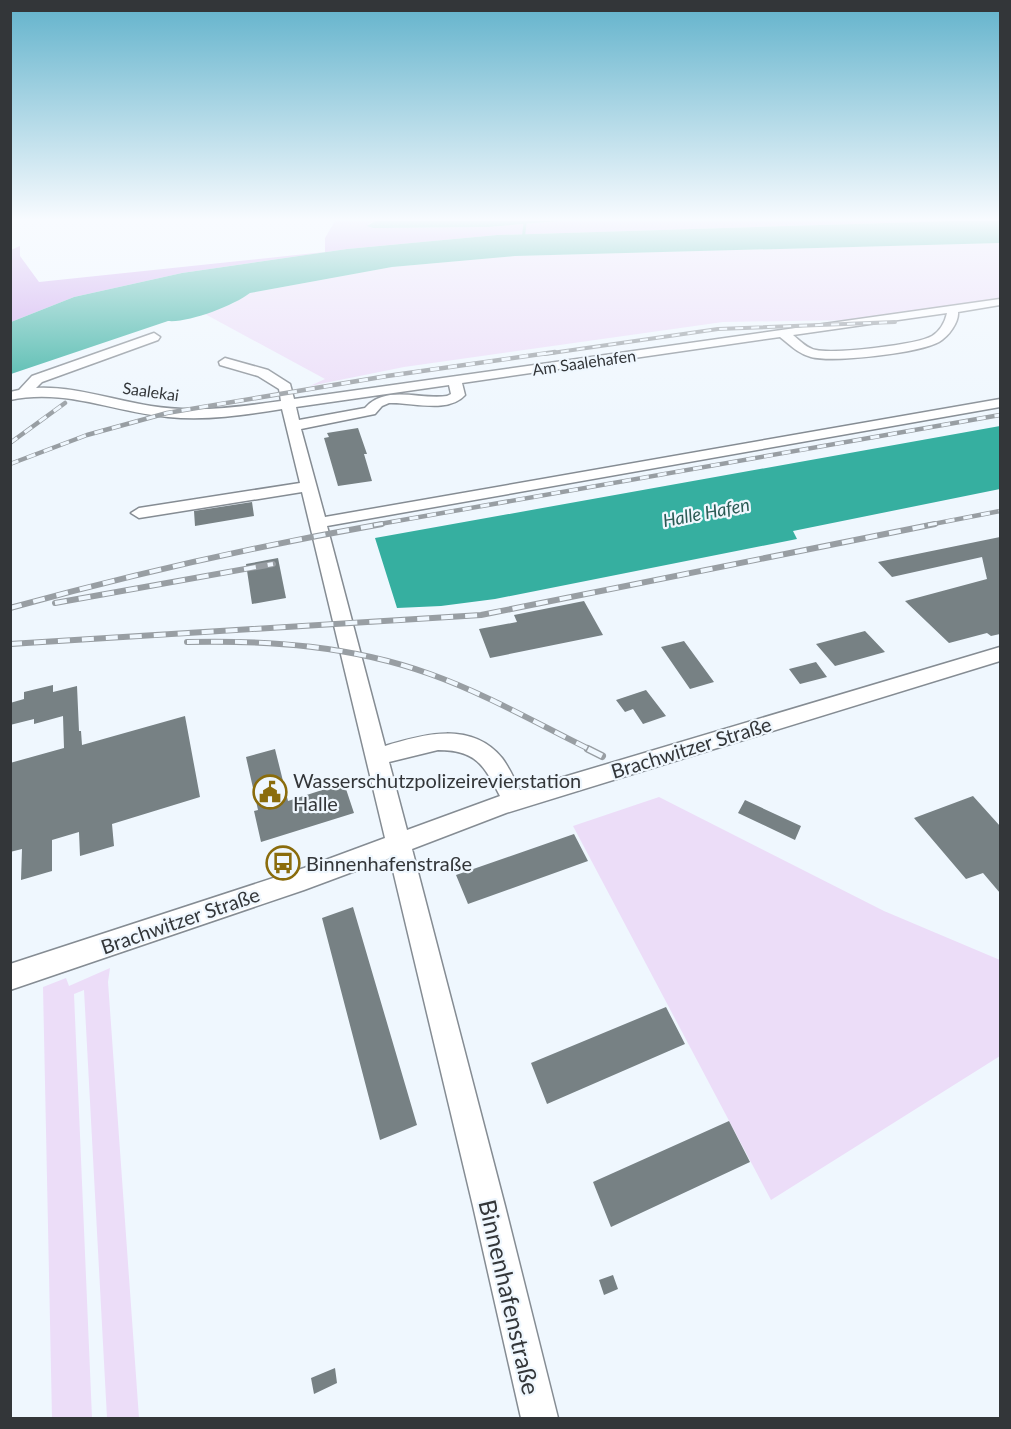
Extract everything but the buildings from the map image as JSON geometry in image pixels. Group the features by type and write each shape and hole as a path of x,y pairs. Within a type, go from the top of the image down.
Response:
{"street":[{"name":"Am Saalehafen","path":"288,404 1000,302"},
{"path":"783,333 806,351 822,355 923,343 942,333 953,316 954,313 950,309"},
{"path":"17,394 37,379 154,337"},
{"path":"225,362 263,373 285,387 377,757 432,742 445,740 459,742 485,754 494,764 514,801"},
{"path":"293,426 370,411 378,402 395,399 446,401 458,395 454,381"},
{"name":"Saalekai","path":"17,394 43,390 149,410 184,414 223,413 288,404"},
{"path":"318,523 1000,403"},
{"path":"138,513 308,486"},
{"name":"Brachwitzer Straße","path":"10,977 304,879 514,801 1000,654"},
{"name":"Binnenhafenstraße","path":"377,757 506,1275 538,1419"}],"shaded area":[{"path":"11,288 116,288 74,297 11,322"},
{"path":"279,288 1000,288 1000,299 853,320 723,322 404,367 310,386 325,379 205,314 232,304 250,293"},
{"path":"659,797 884,911 1000,960 1000,1056 771,1200 573,826"},
{"path":"110,968 108,982 139,1418 107,1418 84,990 74,994 92,1418 52,1418 43,987 66,978 69,986"}],"water":[{"path":"116,288 279,288 250,293 210,313 168,321 11,374 11,322 74,297"},
{"name":"Halle Hafen","path":"1000,426 1000,489 793,531 797,539 495,599 441,606 397,608 375,538"}],"railway":[{"path":"545,354 718,329 895,322"},
{"path":"10,464 87,435 167,413 387,376 555,352"},
{"path":"10,443 65,403"},
{"path":"374,525 1000,415"},
{"path":"928,525 1000,511"},
{"path":"10,608 195,562 382,524"},
{"path":"10,644 481,615 935,524"},
{"path":"55,603 273,564"},
{"path":"187,642 249,642 310,647 341,651 401,665 471,691 591,750"},
{"path":"588,749 602,756"}],"place":[{"name":"Wasserschutzpolizeirevierstation Halle","path":"270,792"},
{"name":"Binnenhafenstraße","path":"283,863"}]}
